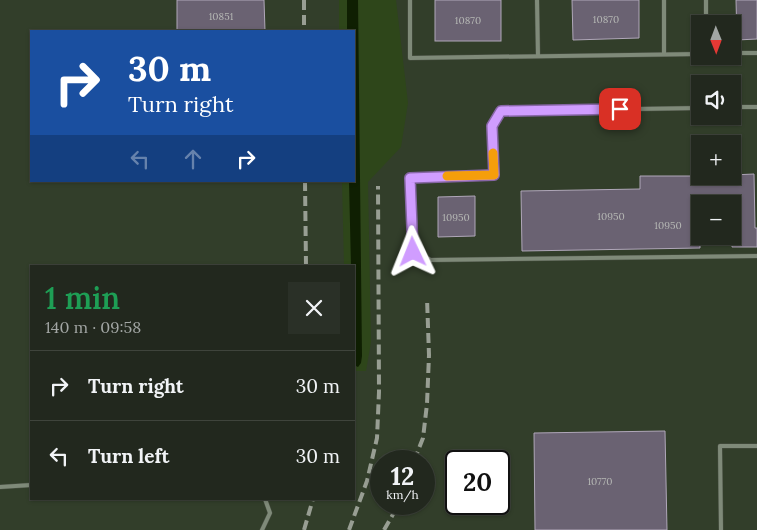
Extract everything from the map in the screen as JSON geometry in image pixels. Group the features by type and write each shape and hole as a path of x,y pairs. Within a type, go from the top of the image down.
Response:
{"lane":[{"path":"410,0 410,58 691,54"},
{"path":"537,0 538,56"},
{"path":"664,0 664,54"},
{"path":"706,0 706,15"},
{"path":"741,53 757,53"},
{"path":"741,107 757,107"},
{"path":"691,108 501,111 492,126 494,175 410,178 413,252 431,260 757,256"},
{"path":"721,530 720,446 757,446"},
{"path":"0,487 30,485"},
{"path":"262,530 270,513 265,500"}],"shaded area":[{"path":"0,0 757,0 757,530 0,530"},
{"path":"339,0 396,0 408,103 401,147 368,182 371,342 366,371 355,371 355,265 344,265 342,182 355,182 355,30 339,30"},
{"path":"347,0 358,0 362,356 358,367 355,366 355,265 351,265 349,182 355,182 355,30 347,30"}],"building":[{"path":"177,0 264,0 265,30 177,30"},
{"path":"435,0 501,0 501,41 435,41"},
{"path":"572,0 639,0 639,38 573,40"},
{"path":"736,0 757,0 757,39 741,40 741,15 736,15"},
{"path":"754,174 757,247 732,247 732,245 741,245 741,195 691,195 691,245 700,245 700,248 522,251 521,191 640,189 640,176 691,176 691,185 741,185 741,175"},
{"path":"475,196 475,236 438,237 438,197"},
{"path":"665,431 667,530 535,530 534,433"}],"railway":[{"path":"304,0 304,30"},
{"path":"305,182 306,265"},
{"path":"349,530 367,481 377,438 379,392 378,186"},
{"path":"418,450 423,438 427,404 429,355 427,298"},
{"path":"304,530 313,500"},
{"path":"384,530 393,515"}],"slow traffic":[{"path":"447,176 494,175 493,153"}],"route":[{"path":"413,252 410,178 494,175 492,126 501,111 620,109"}]}
